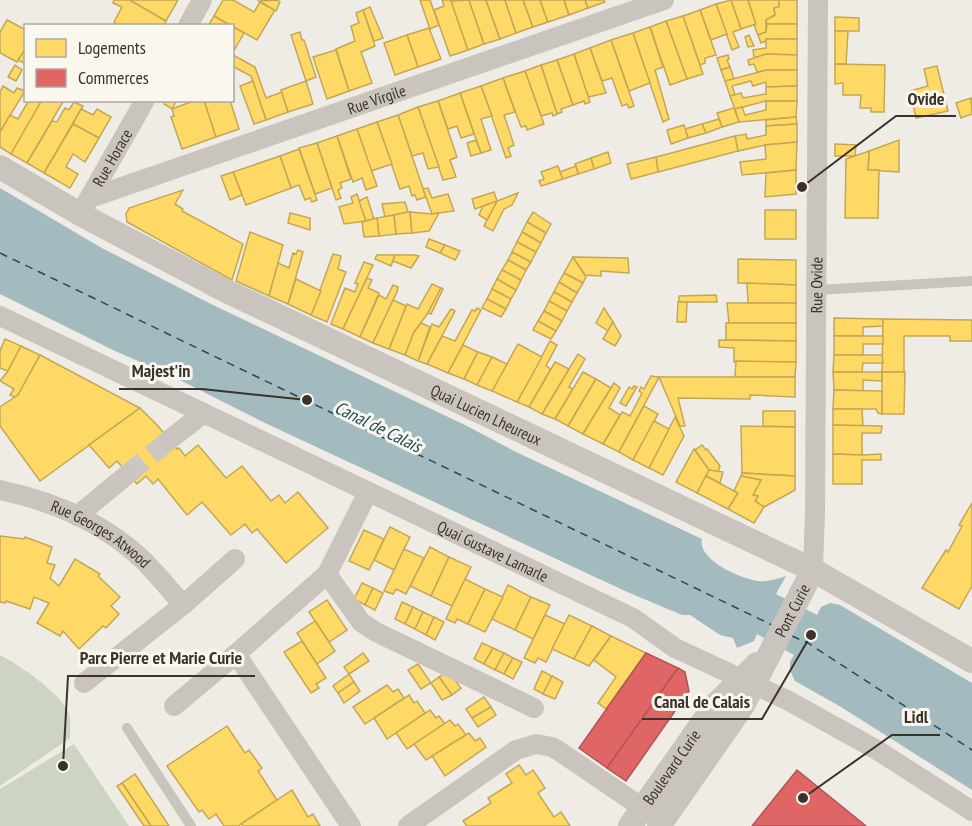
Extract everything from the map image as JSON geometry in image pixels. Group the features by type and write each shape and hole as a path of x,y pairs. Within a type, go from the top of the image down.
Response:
{"street":[{"path":"189,24 202,0"},
{"name":"Rue Virgile","path":"85,206 664,0"},
{"name":"Rue Ovide","path":"813,570 818,0"},
{"name":"Rue Horace","path":"85,206 144,102"},
{"name":"Quai Lucien Lheureux","path":"0,167 85,206 226,291 813,570 972,661"},
{"name":"Quai Gustave Lamarle","path":"0,316 633,618 675,648 787,700 877,750 972,811"},
{"path":"169,441 204,413"},
{"path":"77,516 128,474"},
{"name":"Rue Georges Atwood","path":"0,490 37,500 97,526 129,548 153,570 183,605"},
{"path":"174,706 327,574 368,492"},
{"path":"84,683 183,605 235,559"},
{"name":"Pont Curie","path":"769,652 813,570"},
{"path":"327,574 361,622 368,627 534,708"},
{"name":"Boulevard Curie","path":"649,820 742,707 747,681 769,652"},
{"path":"236,654 351,826"},
{"path":"408,826 506,756 527,745 536,744 552,747 558,751 649,820"}],"lane":[{"path":"817,290 972,281"},
{"path":"126,728 191,826"}],"green space":[{"path":"0,655 28,672 65,706 69,714 70,738 0,786"},
{"path":"74,744 129,826 0,826 0,789"}],"water":[{"path":"0,188 100,247 209,303 467,426 514,451 702,539 702,547 713,561 741,577 769,581 786,576 776,594 817,615 821,607 830,603 840,605 972,683 972,790 841,707 795,681 790,670 790,662 794,655 757,634 754,641 737,648 733,638 720,635 690,615 682,615 625,591 265,423 0,294"}],"building: Logements":[{"path":"114,0 130,0 166,21 165,24 117,24 114,22 122,7 113,3"},
{"path":"130,0 178,0 166,21"},
{"path":"223,0 233,0 254,12 260,2 275,10 257,40 234,27 234,24 228,24 214,16"},
{"path":"277,0 280,2 276,11 259,1"},
{"path":"420,0 430,0 439,25 430,29"},
{"path":"442,0 451,0 468,50 450,56 434,10 444,6"},
{"path":"469,0 484,44 468,50 451,1"},
{"path":"469,0 486,0 500,39 484,44"},
{"path":"486,0 505,0 516,33 500,39"},
{"path":"505,0 523,0 533,27 516,33"},
{"path":"523,0 540,0 548,22 533,27"},
{"path":"540,0 564,0 569,15 548,22"},
{"path":"564,0 585,0 588,8 569,15"},
{"path":"585,0 604,0 605,2 588,8"},
{"path":"731,0 748,0 756,24 741,29"},
{"path":"731,0 741,29 733,32 739,47 732,50 716,4"},
{"path":"748,0 779,0 779,7 774,8 775,15 766,20 766,32 758,35"},
{"path":"779,0 797,0 797,24 767,24 766,20 775,15 774,8 779,7"},
{"path":"716,4 727,34 711,40 700,10"},
{"path":"370,7 383,38 374,41 363,10"},
{"path":"363,10 375,46 361,52 372,83 349,91 336,49 355,41 351,26 359,23 356,13"},
{"path":"700,10 716,55 705,58 705,63 700,65 683,16"},
{"path":"214,16 228,24 209,24"},
{"path":"683,16 703,74 687,79 666,21"},
{"path":"835,17 859,18 859,31 835,31"},
{"path":"7,20 24,29 24,51 17,62 0,53 0,32"},
{"path":"666,21 687,79 670,85 650,27"},
{"path":"767,24 797,24 797,39 766,39 761,43 758,35 766,32"},
{"path":"234,27 244,33 234,50"},
{"path":"650,27 663,67 655,70 669,119 663,122 633,33"},
{"path":"429,28 441,59 418,67 407,35"},
{"path":"835,31 848,31 846,64 835,64"},
{"path":"300,32 316,77 306,81 291,35"},
{"path":"633,33 650,83 629,91 611,40"},
{"path":"407,35 418,67 395,75 384,43"},
{"path":"749,35 754,46 748,47 745,37"},
{"path":"766,39 797,39 797,55 766,54 754,58 753,50 766,48"},
{"path":"611,40 634,106 629,108 627,104 622,106 612,78 602,81 590,48"},
{"path":"590,48 606,93 588,97 574,54"},
{"path":"336,50 349,91 327,99 313,57"},
{"path":"24,51 24,63 18,60"},
{"path":"574,54 590,102 585,104 584,101 573,105 557,60"},
{"path":"766,54 797,55 797,70 757,72 754,64 749,65 748,60"},
{"path":"728,55 727,60 730,67 721,70 717,58"},
{"path":"234,56 255,67 266,98 282,92 288,112 266,120 251,76 234,67"},
{"path":"557,60 573,105 561,109 562,112 557,114 541,65"},
{"path":"835,64 885,65 884,112 871,112 871,108 860,108 861,95 843,95 843,83 835,84"},
{"path":"15,65 22,70 16,81 8,77"},
{"path":"541,65 557,114 553,116 552,113 541,116 525,71"},
{"path":"937,66 948,111 916,118 910,91 928,86 924,69"},
{"path":"730,67 734,79 725,81 721,70"},
{"path":"767,70 797,70 797,86 766,87 766,82 753,86 751,81 732,86 735,95 730,96 725,81"},
{"path":"525,71 544,124 527,130 526,126 521,127 503,78"},
{"path":"503,78 515,112 504,115 514,145 508,148 511,156 506,158 481,86"},
{"path":"253,81 266,120 254,124 240,86"},
{"path":"306,81 313,104 288,112 281,90"},
{"path":"3,86 14,93 17,88 24,91 0,132 0,92"},
{"path":"481,86 492,116 481,119 491,150 481,153 460,93"},
{"path":"797,86 797,101 766,101 735,109 730,96 741,93 743,98 766,94 766,87"},
{"path":"460,93 474,134 461,138 457,126 448,129 438,101"},
{"path":"971,98 972,114 961,118 956,103"},
{"path":"438,101 457,157 450,160 456,177 443,180 418,107"},
{"path":"766,101 797,101 796,117 739,122 735,109 742,107 745,115 766,110"},
{"path":"28,102 41,102 11,154 0,147 0,132 10,115 18,119"},
{"path":"41,102 63,102 27,163 11,154"},
{"path":"74,102 83,106 44,173 27,163 52,121 57,122 65,108 69,110"},
{"path":"165,102 176,102 172,109 164,104"},
{"path":"191,102 205,102 216,137 182,149 171,117 174,116 172,109"},
{"path":"205,102 231,102 239,129 216,137"},
{"path":"418,107 439,167 428,169 423,153 412,156 398,115"},
{"path":"734,108 739,122 722,127 717,113"},
{"path":"81,109 93,115 97,109 111,117 99,138 73,124"},
{"path":"398,115 426,197 417,200 415,195 412,196 409,186 400,189 377,122"},
{"path":"796,117 797,124 766,126 766,120"},
{"path":"719,119 722,127 706,133 702,124"},
{"path":"377,122 392,164 371,171 357,129"},
{"path":"73,124 99,138 85,162 73,154 66,167 78,174 70,188 44,173"},
{"path":"702,124 706,133 688,138 685,129"},
{"path":"797,124 797,142 765,145 738,151 735,136 746,134 747,139 766,135 766,126"},
{"path":"684,125 688,138 671,144 667,130"},
{"path":"357,129 377,186 366,190 362,178 353,182 337,136"},
{"path":"337,136 351,179 340,183 342,188 338,190 341,198 336,200 317,143"},
{"path":"735,136 738,151 658,172 656,157"},
{"path":"476,140 481,153 471,156 467,143"},
{"path":"899,140 899,172 868,170 869,151"},
{"path":"797,142 796,170 742,175 740,162 766,159 765,145"},
{"path":"317,143 332,188 315,194 299,148"},
{"path":"835,144 856,145 855,156 835,156"},
{"path":"299,149 317,200 312,202 310,198 305,200 299,185 291,188 280,156"},
{"path":"869,151 868,170 879,170 878,218 845,218 846,159"},
{"path":"608,152 611,163 594,169 591,158"},
{"path":"280,156 291,188 246,205 233,172"},
{"path":"656,157 658,172 631,179 627,164"},
{"path":"591,158 594,169 578,174 575,164"},
{"path":"558,166 563,179 541,186 539,181 544,179 541,172"},
{"path":"576,166 578,174 563,179 560,172"},
{"path":"796,170 796,194 765,197 766,173"},
{"path":"233,172 242,195 230,200 221,176"},
{"path":"428,188 432,198 448,194 454,211 432,214 423,189"},
{"path":"183,190 175,204 183,209 182,211 243,244 232,280 127,222 126,214 129,208"},
{"path":"494,192 497,201 475,209 472,199"},
{"path":"518,193 512,205 504,209 493,231 484,226 497,201"},
{"path":"357,194 366,221 344,224 339,207 353,203 351,197"},
{"path":"367,197 374,219 366,221 359,201"},
{"path":"497,201 487,220 479,215 483,206"},
{"path":"405,202 408,212 385,217 382,204"},
{"path":"765,210 796,210 796,239 765,239"},
{"path":"410,212 412,233 396,234 394,215"},
{"path":"410,212 439,213 429,231 412,233"},
{"path":"533,212 551,224 546,233 527,222"},
{"path":"290,213 310,218 310,230 288,223"},
{"path":"394,215 396,234 379,236 377,218"},
{"path":"377,218 379,236 364,237 362,222"},
{"path":"527,222 546,233 541,243 522,232"},
{"path":"250,232 283,245 269,296 236,281"},
{"path":"522,232 541,243 536,252 517,242"},
{"path":"429,239 445,245 440,253 426,247"},
{"path":"517,242 536,252 531,262 512,252"},
{"path":"445,245 460,251 455,260 440,253"},
{"path":"298,250 303,252 288,304 269,296 278,263 289,268 293,253 296,254"},
{"path":"512,252 531,262 526,270 508,260"},
{"path":"333,254 341,256 338,269 346,272 327,322 311,315"},
{"path":"377,255 395,255 391,266 375,259"},
{"path":"395,255 419,256 411,268 393,261"},
{"path":"573,257 586,277 583,283 564,273"},
{"path":"573,257 628,258 629,273 601,271 601,276 585,275"},
{"path":"738,259 796,260 796,285 738,283"},
{"path":"508,260 526,270 521,280 502,270"},
{"path":"364,262 373,265 343,329 331,324 345,288 355,292 358,284 355,283"},
{"path":"502,270 521,280 516,290 497,279"},
{"path":"564,273 583,283 577,293 559,282"},
{"path":"367,278 372,280 368,288 379,293 360,337 343,329"},
{"path":"296,279 321,291 311,315 288,304"},
{"path":"497,279 516,290 511,299 492,289"},
{"path":"559,282 577,293 572,302 554,292"},
{"path":"747,283 796,285 796,303 748,303"},
{"path":"432,284 441,288 428,313 414,332 405,355 389,349 407,304 418,309"},
{"path":"393,285 398,287 397,292 373,343 360,337 379,295 386,299"},
{"path":"441,288 443,289 431,314 428,313"},
{"path":"492,289 511,299 506,309 487,299"},
{"path":"554,292 572,302 567,311 549,301"},
{"path":"716,295 717,302 679,302 679,296"},
{"path":"487,299 506,309 501,317 482,308"},
{"path":"393,300 406,306 389,349 373,343"},
{"path":"549,301 567,311 562,321 544,311"},
{"path":"678,302 687,302 686,322 677,322"},
{"path":"727,303 796,303 796,323 729,323"},
{"path":"477,308 481,310 448,373 427,364 442,336 455,341 472,310 475,311"},
{"path":"604,308 613,322 608,331 596,323"},
{"path":"451,309 455,311 427,364 418,361 432,324 439,327"},
{"path":"544,311 562,321 556,331 538,321"},
{"path":"834,318 883,319 883,326 863,327 863,336 834,336"},
{"path":"883,319 972,320 972,341 950,341 950,336 904,336 904,372 882,372"},
{"path":"538,321 556,331 551,339 533,330"},
{"path":"613,322 621,336 615,346 603,339"},
{"path":"421,323 430,327 418,361 405,355 414,332"},
{"path":"726,323 796,323 796,341 726,340"},
{"path":"834,336 883,336 883,344 863,344 863,355 834,355"},
{"path":"5,339 21,346 8,371 0,368 0,351"},
{"path":"719,340 796,341 796,362 734,362 734,348 719,347"},
{"path":"550,341 557,345 546,366 551,369 529,407 517,402"},
{"path":"518,344 542,357 517,402 492,391"},
{"path":"463,345 478,352 464,379 448,373"},
{"path":"21,346 40,355 15,397 10,395 14,389 0,381"},
{"path":"478,352 492,357 477,385 464,379"},
{"path":"578,354 585,359 569,387 573,389 555,419 542,414"},
{"path":"40,355 140,408 40,481 0,426 0,407 18,395"},
{"path":"834,355 882,355 883,363 863,363 862,372 833,372"},
{"path":"492,357 507,364 492,391 477,385"},
{"path":"736,361 796,362 795,377 735,377"},
{"path":"555,362 569,369 542,414 529,407"},
{"path":"583,372 596,379 568,426 555,419"},
{"path":"833,372 882,372 882,381 863,380 863,391 834,390"},
{"path":"882,372 905,372 904,414 882,414"},
{"path":"651,376 659,377 619,452 603,444 622,412 630,416 642,393 639,391 641,387 644,389"},
{"path":"659,377 795,377 795,397 750,395 750,399 678,398 685,426 680,426"},
{"path":"596,379 611,388 583,434 568,426"},
{"path":"614,383 620,388 609,408 620,415 603,444 583,434"},
{"path":"634,386 637,387 626,406 620,403 629,387 632,389"},
{"path":"834,390 882,391 882,414 876,409 833,409"},
{"path":"644,406 658,414 633,460 619,452"},
{"path":"140,408 185,456 198,445 226,478 242,466 271,501 279,495 285,503 298,492 328,528 286,563 257,529 252,533 245,524 231,535 202,502 187,515 158,479 153,484 146,476 137,484 117,461 109,468 89,445"},
{"path":"833,409 862,409 863,426 833,425"},
{"path":"763,411 795,411 795,427 763,426"},
{"path":"675,417 684,436 663,475 649,468"},
{"path":"654,421 669,429 649,468 633,460"},
{"path":"833,425 882,426 881,433 862,433 862,455 833,454"},
{"path":"741,426 795,427 795,476 742,473"},
{"path":"702,445 720,466 718,472 709,470 695,450"},
{"path":"694,449 709,470 697,493 676,482"},
{"path":"833,454 881,454 881,460 862,460 862,484 833,484"},
{"path":"709,470 723,472 720,483 706,476"},
{"path":"742,473 795,476 795,490 764,507 755,501 758,496 753,495 761,480 741,476"},
{"path":"706,476 738,493 728,509 697,493"},
{"path":"741,476 761,480 753,495 758,496 755,501 764,507 754,523 728,509 738,493 734,491"},
{"path":"972,503 972,586 959,609 922,588 946,550 948,552 962,526 959,525"},
{"path":"390,527 410,537 394,570 374,560"},
{"path":"364,530 384,539 369,570 349,561"},
{"path":"0,536 24,539 25,537 52,547 47,563 55,565 50,578 59,586 75,559 100,574 98,576 120,597 111,606 119,614 106,628 103,626 79,649 63,631 60,636 37,623 49,603 34,597 30,609 6,601 5,603 0,602"},
{"path":"430,547 449,557 431,596 410,586"},
{"path":"404,549 424,558 406,594 396,589 393,594 384,591"},
{"path":"449,557 471,567 452,606 431,596"},
{"path":"465,579 485,589 468,624 457,619 455,623 446,619"},
{"path":"362,583 373,588 365,605 354,599"},
{"path":"508,585 531,597 515,630 492,619"},
{"path":"373,588 383,593 375,610 365,605"},
{"path":"485,589 503,597 485,632 468,624"},
{"path":"531,597 550,605 533,639 515,630"},
{"path":"327,600 347,630 329,642 309,612"},
{"path":"402,602 413,607 405,624 395,619"},
{"path":"413,607 423,612 415,629 405,624"},
{"path":"423,612 434,617 426,635 415,629"},
{"path":"545,615 565,624 546,662 538,658 535,663 524,658"},
{"path":"569,615 592,626 574,659 552,649"},
{"path":"434,617 444,622 435,640 426,635"},
{"path":"315,621 335,651 317,664 297,633"},
{"path":"592,626 611,636 589,666 574,659"},
{"path":"611,636 646,653 606,709 598,703 616,677 594,660"},
{"path":"302,641 326,678 316,684 319,688 311,693 284,652"},
{"path":"482,643 493,648 484,664 474,659"},
{"path":"493,648 504,653 495,670 484,664"},
{"path":"363,653 369,661 349,674 344,667"},
{"path":"504,653 513,658 504,674 495,670"},
{"path":"513,658 522,662 513,679 504,674"},
{"path":"418,664 431,683 421,689 408,670"},
{"path":"448,671 461,688 452,695 439,677"},
{"path":"542,671 552,676 543,694 534,689"},
{"path":"349,674 354,682 338,693 333,686"},
{"path":"552,676 563,682 555,699 543,694"},
{"path":"439,677 452,695 442,700 431,683"},
{"path":"354,682 360,691 344,703 338,693"},
{"path":"387,685 393,692 398,689 404,698 365,724 353,707"},
{"path":"409,695 414,703 417,701 425,713 387,739 374,718"},
{"path":"484,697 491,707 472,718 466,709"},
{"path":"491,707 496,715 478,727 472,718"},
{"path":"430,710 445,724 407,749 396,733"},
{"path":"450,720 455,726 458,724 466,735 426,760 414,744"},
{"path":"227,726 245,753 249,750 262,768 258,771 277,800 238,826 224,826 216,814 209,819 202,810 199,812 167,766"},
{"path":"469,733 475,741 480,738 486,747 445,776 432,756"},
{"path":"519,765 526,775 533,770 545,788 538,793 554,817 561,812 570,826 467,826 463,821 491,803 488,798 512,783 506,774"},
{"path":"135,774 169,826 151,826 122,783"},
{"path":"122,783 151,826 144,826 117,786"},
{"path":"292,790 308,817 313,814 320,826 243,826 241,824"}],"building: Commerces":[{"path":"646,653 678,668 607,768 579,748"},
{"path":"678,668 685,672 689,691 626,781 607,768"},
{"path":"797,770 866,826 752,826"}],"ferry route":[{"path":"0,253 772,625"},
{"path":"792,636 808,643 972,750"}],"tunnel":[{"path":"128,474 169,440"}],"place":[{"name":"Ovide","path":"802,187"},
{"name":"Majest'in","path":"307,400"},
{"name":"Canal de Calais","path":"811,635"},
{"name":"Parc Pierre et Marie Curie","path":"63,766"},
{"name":"Lidl","path":"803,798"}]}
